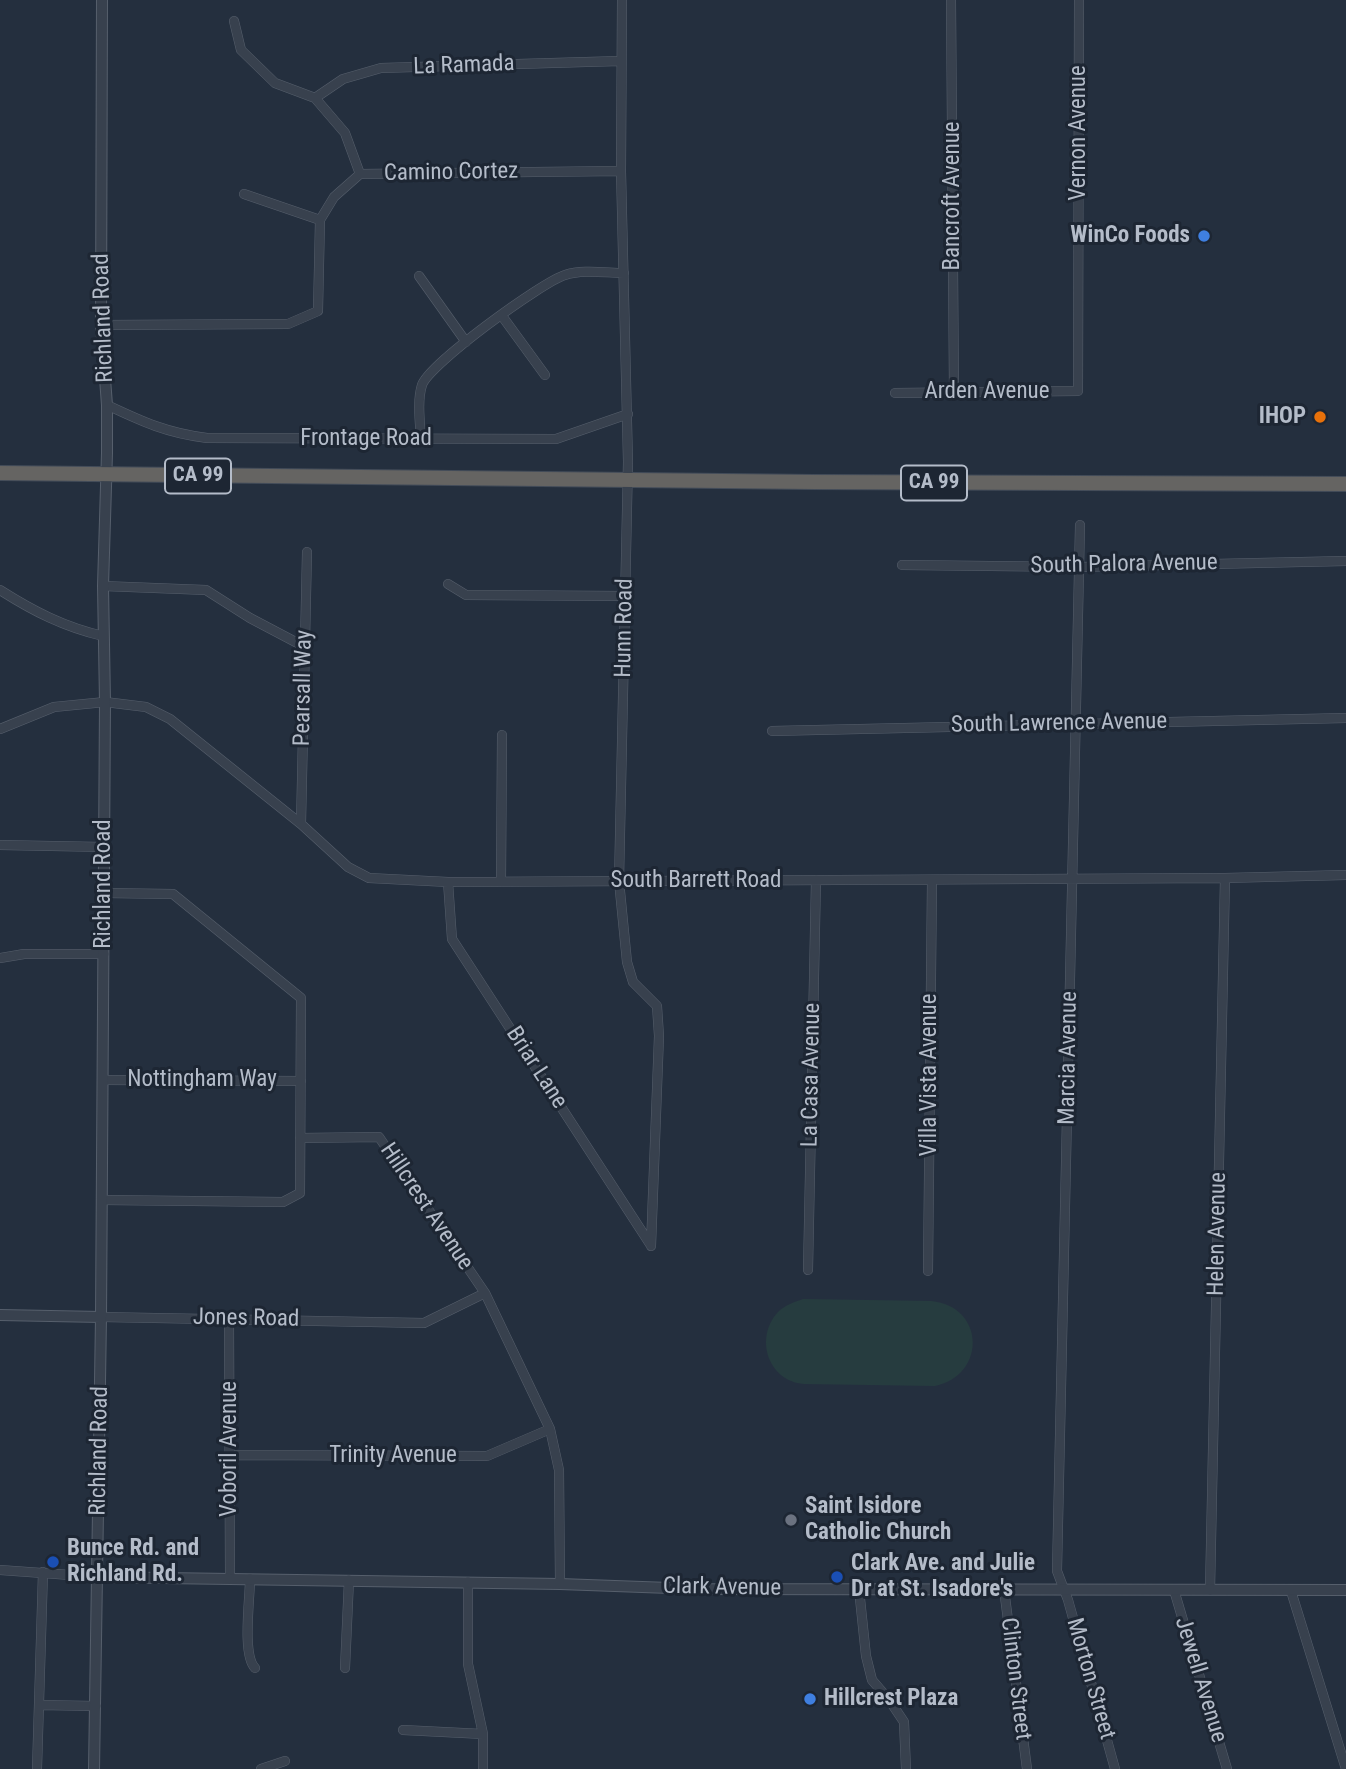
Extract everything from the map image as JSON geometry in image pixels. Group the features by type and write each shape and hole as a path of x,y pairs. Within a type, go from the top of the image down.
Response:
{"highway":[{"name":"CA 99","path":"0,473 813,482 1346,484"}],"street":[{"name":"Richland Road","path":"94,1769 101,1317 105,702 103,586 107,405 101,325 102,0"},
{"name":"Hunn Road","path":"622,0 621,171 628,479 619,881 627,961 634,982 657,1006 659,1036 651,1246"},
{"name":"Bancroft Avenue","path":"951,0 954,392"},
{"name":"Vernon Avenue","path":"1078,391 1079,0"},
{"path":"233,21 241,50 275,83 315,98 345,133 360,174"},
{"name":"La Ramada","path":"315,98 343,79 381,68 620,61"},
{"name":"Camino Cortez","path":"320,220 334,197 360,174 621,171"},
{"path":"101,325 288,324 318,311 320,220 244,194"},
{"path":"421,439 422,385 432,370 466,342 542,286 565,274 624,274"},
{"path":"419,276 466,342"},
{"path":"502,316 545,375"},
{"name":"Arden Avenue","path":"895,393 1078,391"},
{"name":"Frontage Road","path":"107,405 149,425 176,434 207,438 556,439 628,414"},
{"name":"Marcia Avenue","path":"1063,1590 1057,1571 1080,525"},
{"name":"Pearsall Way","path":"301,824 307,552"},
{"name":"South Palora Avenue","path":"902,565 1079,567 1346,561"},
{"path":"448,584 466,595 626,596"},
{"path":"103,586 206,590 250,618 305,647"},
{"path":"0,590 36,613 75,629 103,636"},
{"name":"South Barrett Road","path":"0,729 54,707 105,702 146,707 170,719 301,824 348,867 369,878 501,882 1346,875"},
{"name":"South Lawrence Avenue","path":"772,731 1346,718"},
{"path":"501,882 502,735"},
{"path":"0,845 104,847"},
{"name":"Helen Avenue","path":"1210,1590 1225,878"},
{"name":"La Casa Avenue","path":"808,1270 816,880"},
{"name":"Villa Vista Avenue","path":"928,1271 932,880"},
{"name":"Briar Lane","path":"448,882 452,939 651,1246"},
{"path":"102,1200 283,1202 300,1192 301,1081 301,998 173,894 104,893"},
{"path":"0,958 24,954 104,954"},
{"name":"Nottingham Way","path":"103,1080 301,1081"},
{"name":"Hillcrest Avenue","path":"300,1138 379,1137 485,1293 550,1429 559,1470 560,1584"},
{"name":"Jones Road","path":"0,1315 424,1323 485,1293"},
{"name":"Voboril Avenue","path":"229,1319 230,1579"},
{"name":"Trinity Avenue","path":"229,1455 487,1456 550,1429"},
{"path":"0,1570 98,1577"},
{"path":"37,1769 43,1572"},
{"name":"Clark Avenue","path":"98,1577 468,1582 698,1589 1346,1590"},
{"path":"250,1579 248,1652 251,1665 255,1668"},
{"path":"345,1668 349,1580"},
{"path":"468,1582 468,1664 482,1734 483,1769"},
{"path":"859,1589 866,1656 872,1680 904,1721 906,1769"},
{"name":"Clinton Street","path":"1004,1589 1027,1769"},
{"name":"Morton Street","path":"1063,1590 1115,1769"},
{"name":"Jewell Avenue","path":"1174,1590 1227,1769"},
{"path":"1291,1591 1346,1769"},
{"path":"39,1705 96,1706"},
{"path":"403,1731 482,1734"},
{"path":"261,1769 285,1761"}],"green space":[{"path":"803,1299 931,1301 949,1306 962,1315 970,1327 973,1341 971,1356 964,1369 952,1379 935,1386 804,1384 792,1381 781,1375 768,1357 767,1334 778,1312"}],"place":[{"name":"WinCo Foods","path":"1204,236"},
{"name":"IHOP","path":"1320,417"},
{"name":"Saint Isidore Catholic Church","path":"791,1520"},
{"name":"Bunce Rd. and Richland Rd.","path":"53,1562"},
{"name":"Clark Ave. and Julie Dr at St. Isadore's","path":"837,1577"},
{"name":"Hillcrest Plaza","path":"810,1699"}]}
